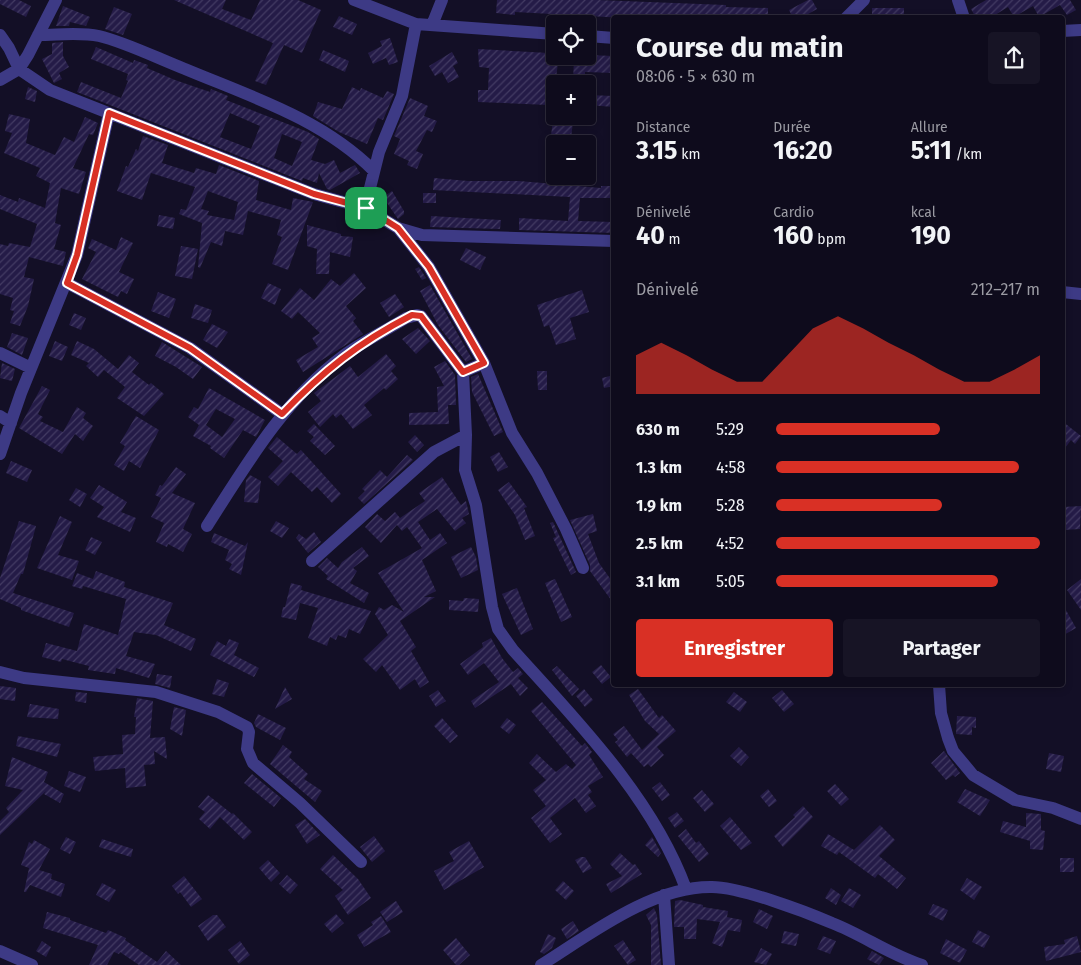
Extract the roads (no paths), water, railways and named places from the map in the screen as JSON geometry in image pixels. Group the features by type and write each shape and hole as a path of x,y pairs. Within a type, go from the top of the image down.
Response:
{"street":[{"path":"0,80 19,68 56,0"},
{"path":"354,0 416,24 546,33"},
{"path":"432,25 442,0"},
{"path":"849,15 864,0"},
{"path":"958,0 963,15"},
{"path":"366,208 379,152 402,96 416,24"},
{"path":"1065,31 1081,30"},
{"path":"38,35 86,34 101,36 174,65 284,110 314,125 349,147 374,171"},
{"path":"0,36 9,48 19,68 50,90 314,194 366,208 398,228 422,235 611,241"},
{"path":"596,37 611,38"},
{"path":"0,454 5,419 31,368 77,255 109,113"},
{"path":"398,228 429,267 484,363 512,433 537,473 566,529 583,568"},
{"path":"67,283 190,348 282,414"},
{"path":"1065,292 1081,294"},
{"path":"207,526 282,414 306,388 344,355 412,315 421,316 463,372 466,435 465,470 474,496 487,580 498,629 513,650 614,767 649,814 668,844 686,889"},
{"path":"0,353 31,368"},
{"path":"463,372 484,363"},
{"path":"312,561 434,452 466,435"},
{"path":"0,672 24,678 156,692 218,712 247,727 249,732 247,748 253,763 300,802 360,862"},
{"path":"939,687 941,713 953,751 973,775 1015,800 1053,808 1081,819"},
{"path":"541,965 630,911 664,895 686,889 714,886 785,906 831,922 922,965"},
{"path":"664,895 669,965"},
{"path":"0,951 32,965"}]}
